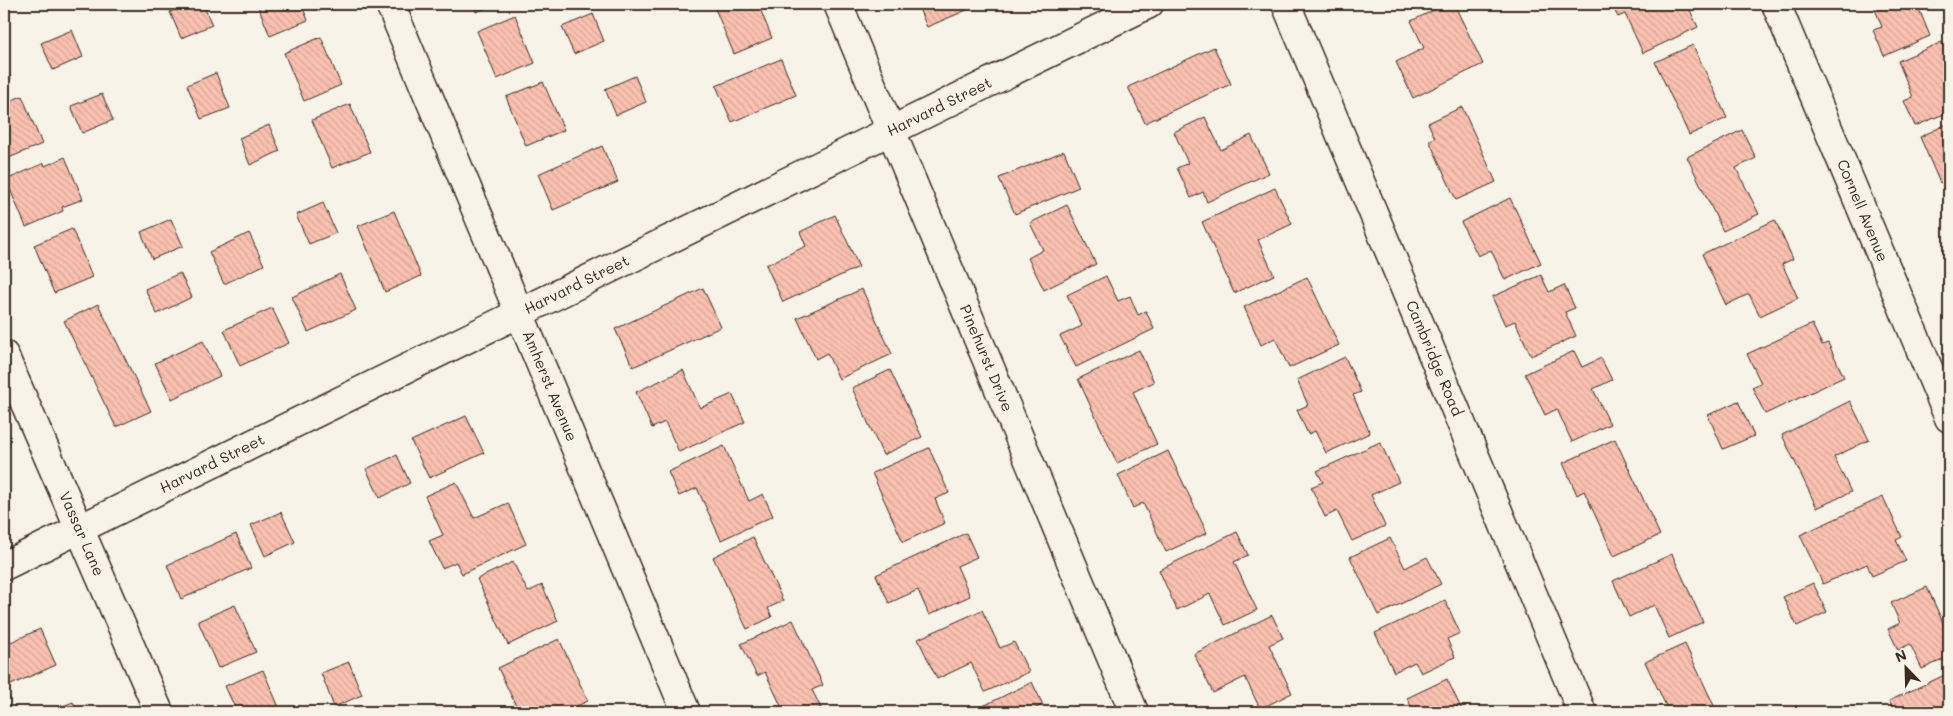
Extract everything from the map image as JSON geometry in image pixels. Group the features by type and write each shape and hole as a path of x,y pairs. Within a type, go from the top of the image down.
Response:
{"street":[{"name":"Amherst Avenue","path":"390,4 686,712"},
{"name":"Pinehurst Drive","path":"838,4 1134,712"},
{"name":"Harvard Street","path":"4,566 1149,4"},
{"name":"Cambridge Road","path":"1286,4 1582,712"},
{"name":"Cornell Avenue","path":"1776,4 1949,418"},
{"name":"Vassar Lane","path":"4,355 160,712"}],"building":[{"path":"189,4 203,4 212,25 181,38 170,12"},
{"path":"257,4 301,4 308,20 270,36"},
{"path":"473,4 496,4 476,12"},
{"path":"719,4 758,4 772,38 734,54 714,6"},
{"path":"917,4 981,4 927,27"},
{"path":"1447,4 1454,4 1483,64 1413,98 1396,62 1424,48 1411,21"},
{"path":"1611,4 1687,4 1698,27 1643,53 1625,14 1618,17"},
{"path":"1873,4 1917,4 1930,36 1884,56 1873,30 1882,27"},
{"path":"593,14 604,41 574,54 562,27"},
{"path":"515,15 535,63 497,79 477,31"},
{"path":"72,30 83,57 53,70 41,43"},
{"path":"321,37 341,85 304,101 284,53"},
{"path":"1942,42 1949,60 1949,63 1944,65 1949,78 1949,112 1915,126 1904,101 1913,97 1898,61"},
{"path":"1693,45 1727,118 1689,135 1655,62"},
{"path":"1214,47 1231,84 1145,123 1128,87"},
{"path":"781,59 796,95 732,122 716,86"},
{"path":"4,61 11,79 4,82"},
{"path":"216,73 230,108 201,119 187,85"},
{"path":"635,76 646,102 616,115 605,89"},
{"path":"543,82 564,130 526,146 506,97"},
{"path":"102,94 113,120 82,133 71,106"},
{"path":"22,96 42,144 4,160 4,103"},
{"path":"350,104 370,152 332,168 312,120"},
{"path":"1462,107 1496,182 1456,200 1429,140 1435,138 1428,123"},
{"path":"1205,117 1221,150 1251,135 1269,173 1207,202 1203,192 1191,198 1177,168 1188,163 1174,132"},
{"path":"1949,123 1949,179 1940,183 1920,137"},
{"path":"269,125 280,151 250,165 239,138"},
{"path":"1742,130 1756,158 1736,168 1759,214 1723,231 1687,157"},
{"path":"602,146 618,182 553,210 538,174"},
{"path":"1064,151 1079,187 1015,214 999,178"},
{"path":"65,157 83,199 62,207 63,211 26,227 6,180 44,163 45,166"},
{"path":"1275,188 1292,224 1258,240 1274,275 1234,293 1202,222"},
{"path":"1510,198 1541,263 1505,280 1491,250 1478,256 1461,222"},
{"path":"323,203 336,233 309,244 296,215"},
{"path":"1067,205 1096,264 1044,290 1028,258 1043,250 1030,223"},
{"path":"394,211 421,276 385,292 358,226"},
{"path":"835,215 859,267 783,302 766,265 806,246 800,232"},
{"path":"171,219 183,246 152,259 141,232"},
{"path":"1775,220 1793,259 1782,264 1798,298 1760,316 1749,294 1726,305 1702,254"},
{"path":"72,229 92,277 54,293 34,245"},
{"path":"249,233 264,265 224,284 209,252"},
{"path":"180,273 192,297 157,314 145,289"},
{"path":"340,274 356,310 308,332 292,297"},
{"path":"1541,275 1549,292 1564,285 1575,308 1565,312 1576,336 1531,356 1515,321 1505,325 1492,297"},
{"path":"1106,276 1118,301 1130,296 1138,315 1146,311 1154,329 1076,367 1060,336 1082,326 1067,295"},
{"path":"1307,277 1339,345 1289,368 1275,338 1261,345 1244,307"},
{"path":"703,288 721,327 633,367 615,329"},
{"path":"862,289 892,354 839,379 827,353 816,359 797,318"},
{"path":"98,304 151,411 116,427 64,321"},
{"path":"272,308 289,343 240,366 224,330"},
{"path":"1812,324 1822,345 1828,343 1844,377 1765,414 1752,387 1761,383 1747,354"},
{"path":"203,341 220,376 172,399 155,363"},
{"path":"1139,350 1154,382 1133,392 1157,444 1117,463 1078,379"},
{"path":"1574,351 1582,367 1601,358 1612,380 1593,389 1610,424 1572,442 1557,409 1545,415 1525,374"},
{"path":"1345,357 1361,392 1353,395 1370,433 1326,453 1315,431 1308,434 1297,410 1308,405 1297,380"},
{"path":"683,370 700,408 732,394 745,422 679,452 665,422 652,428 636,392"},
{"path":"890,370 922,437 883,455 852,388"},
{"path":"1738,401 1754,436 1723,449 1708,415"},
{"path":"1850,401 1869,440 1834,457 1851,492 1817,508 1782,435"},
{"path":"466,416 484,453 429,478 411,441"},
{"path":"1615,439 1660,535 1614,556 1584,491 1577,495 1563,463"},
{"path":"1380,442 1399,482 1371,495 1385,526 1352,541 1337,511 1325,517 1311,487 1323,482 1317,471"},
{"path":"724,446 749,501 763,494 773,516 721,540 697,488 679,496 668,472"},
{"path":"929,448 949,493 935,499 945,523 903,542 872,473"},
{"path":"1168,451 1207,533 1166,552 1143,503 1133,508 1118,475"},
{"path":"397,455 410,483 380,498 366,469"},
{"path":"456,482 474,518 508,503 526,544 462,574 456,562 442,568 429,541 443,535 425,496"},
{"path":"1883,497 1902,537 1896,540 1906,561 1872,576 1867,564 1823,584 1800,535"},
{"path":"281,512 295,542 265,556 251,525"},
{"path":"1237,532 1248,555 1234,562 1257,610 1225,625 1210,594 1177,610 1159,570"},
{"path":"966,533 977,557 957,566 970,596 929,615 918,590 889,603 876,575"},
{"path":"236,534 251,568 181,599 167,565"},
{"path":"753,537 783,601 768,608 772,617 747,629 713,557"},
{"path":"1390,538 1405,568 1427,557 1441,584 1378,615 1350,557"},
{"path":"1672,554 1703,622 1669,638 1654,605 1629,617 1613,581"},
{"path":"513,562 528,592 542,585 558,621 508,645 477,579"},
{"path":"1813,583 1827,612 1797,626 1783,597"},
{"path":"1927,587 1949,636 1949,657 1922,669 1910,644 1898,650 1888,629 1900,623 1891,603"},
{"path":"1445,600 1460,633 1447,639 1455,657 1421,673 1415,662 1394,672 1375,633"},
{"path":"235,605 256,652 218,668 198,621"},
{"path":"982,610 1000,648 1014,642 1029,672 985,692 971,663 937,679 918,639"},
{"path":"1272,615 1283,638 1269,645 1292,693 1260,709 1245,677 1213,693 1194,654"},
{"path":"793,620 823,685 812,690 821,708 811,712 784,712 765,672 757,676 741,644"},
{"path":"40,629 56,665 4,688 4,645"},
{"path":"559,639 588,701 563,712 519,712 498,668"},
{"path":"1685,644 1717,712 1669,712 1645,662"},
{"path":"349,662 362,695 334,707 321,673"},
{"path":"263,670 281,712 237,712 225,686"},
{"path":"1949,673 1949,712 1895,712 1889,701"},
{"path":"1447,679 1463,712 1414,712 1407,698"},
{"path":"1032,682 1043,705 1034,709 1036,712 973,711"},
{"path":"73,702 78,712 48,712"}]}
